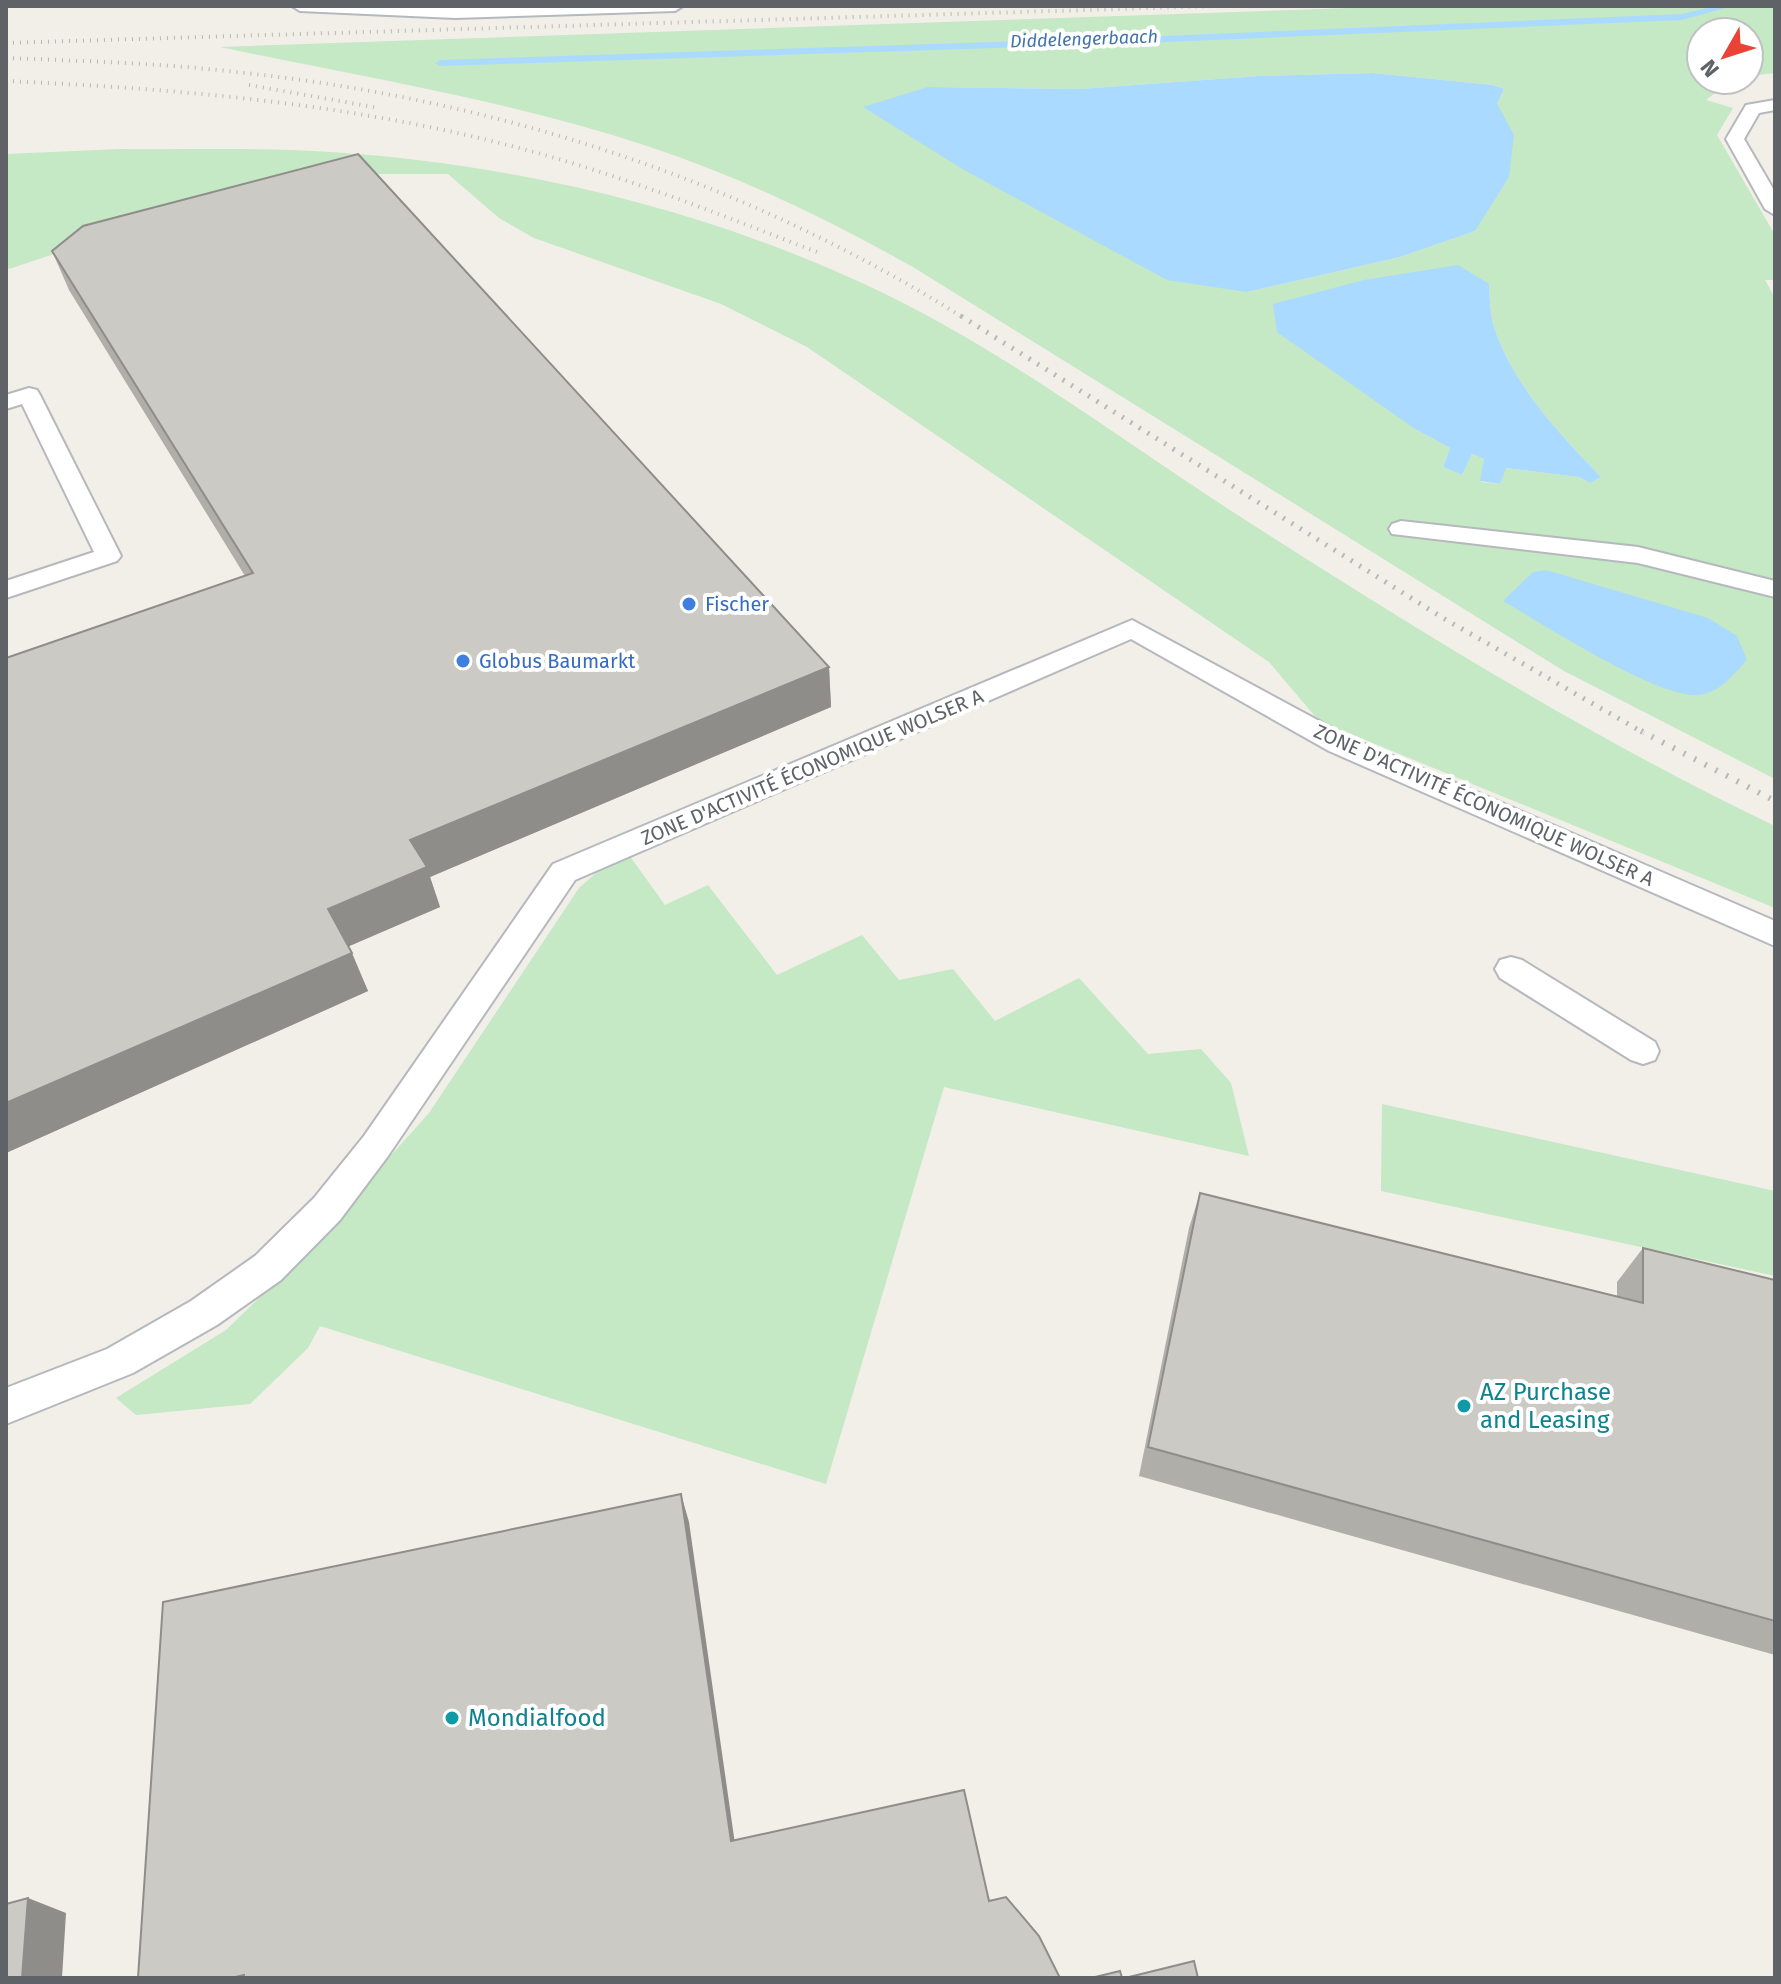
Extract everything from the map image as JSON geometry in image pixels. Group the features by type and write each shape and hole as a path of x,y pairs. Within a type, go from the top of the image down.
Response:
{"lane":[{"path":"300,6 455,13 675,6"},
{"path":"1775,105 1752,109 1735,139 1775,209"},
{"path":"6,402 29,395 108,556 6,590"},
{"path":"1401,529 1638,555 1775,589"},
{"name":"ZONE D'ACTIVITÉ ÉCONOMIQUE WOLSER A","path":"6,1406 120,1361 204,1313 268,1268 327,1209 376,1146 564,872 1132,628 1339,744 1775,934"},
{"path":"1511,969 1643,1051"}],"green space":[{"path":"1410,6 1775,6 1775,73 1765,74 1765,16 1685,16 1685,96 1711,96 1706,100 1733,108 1717,135 1775,235 1775,280 1765,280 1775,298 1775,779 1564,671 913,267 848,232 783,200 682,158 542,115 220,47","holes":["1373,73 1493,85 1504,89 1497,104 1475,231 1400,257 1247,292 928,87 1080,89 1259,76","1489,284 1493,322 1513,370 1539,408 1601,477 1590,483 1579,477 1505,468 1500,484 1481,482 1484,459 1472,454 1462,475 1443,467 1450,448 1415,429"]},
{"path":"120,149 331,152 467,167 535,179 669,211 735,232 862,283 1007,362 1236,514 1501,678 1636,755 1775,826 1775,908 1319,721 1269,662 807,347 721,304 534,238 499,218 448,174 352,174 273,181 9,269 6,263 6,154"},
{"path":"624,848 665,905 708,885 777,975 862,935 899,980 953,969 995,1021 1079,978 1148,1054 1201,1049 1231,1083 1249,1156 944,1087 826,1484 320,1326 308,1348 250,1404 136,1415 116,1398 226,1330 286,1272 429,1113 579,888"},
{"path":"1382,1104 1775,1191 1775,1276 1381,1191"}],"water":[{"path":"1373,73 1493,85 1504,89 1497,104 1514,135 1509,177 1475,231 1400,257 1247,292 1167,280 964,170 863,107 928,87 1080,89 1259,76"},
{"path":"1458,265 1489,284 1494,327 1513,370 1539,408 1601,477 1590,483 1579,477 1506,468 1500,484 1480,481 1484,459 1472,454 1462,475 1443,467 1450,448 1415,429 1277,332 1273,304 1364,280"},
{"path":"1546,570 1708,618 1737,636 1747,660 1726,682 1713,691 1698,695 1679,693 1629,673 1503,601 1533,572"}],"building":[{"name":"Globus Baumarkt","path":"358,154 829,667 410,840 427,867 328,909 352,953 6,1103 6,658 253,573 52,251 83,226"},
{"name":"AZ Purchase and Leasing","path":"1200,1193 1643,1303 1643,1248 1775,1280 1775,1621 1148,1447"},
{"name":"Mondialfood","path":"681,1494 731,1841 964,1790 989,1901 1006,1897 1039,1936 1060,1978 244,1978 244,1975 231,1978 138,1978 163,1602"},
{"path":"28,1898 22,1978 6,1978 6,1904"},
{"path":"1194,1961 1198,1978 1125,1978"},
{"path":"1120,1971 1122,1978 1091,1978"}],"waterway":[{"name":"Diddelengerbaach","path":"440,63 1118,41 1682,17 1727,6"}],"railway":[{"path":"6,43 1216,6"},
{"path":"6,58 150,64 236,72 428,102 522,125 615,153 794,225 880,269 964,318"},
{"path":"6,81 141,89 276,102 409,123 541,154 612,176 822,254"},
{"path":"249,85 379,108"},
{"path":"961,316 1443,618 1644,733"},
{"path":"1641,731 1775,801"}],"place":[{"name":"Fischer","path":"689,604"},
{"name":"Globus Baumarkt","path":"463,661"},
{"name":"AZ Purchase and Leasing","path":"1464,1406"},
{"name":"Mondialfood","path":"452,1718"}]}
